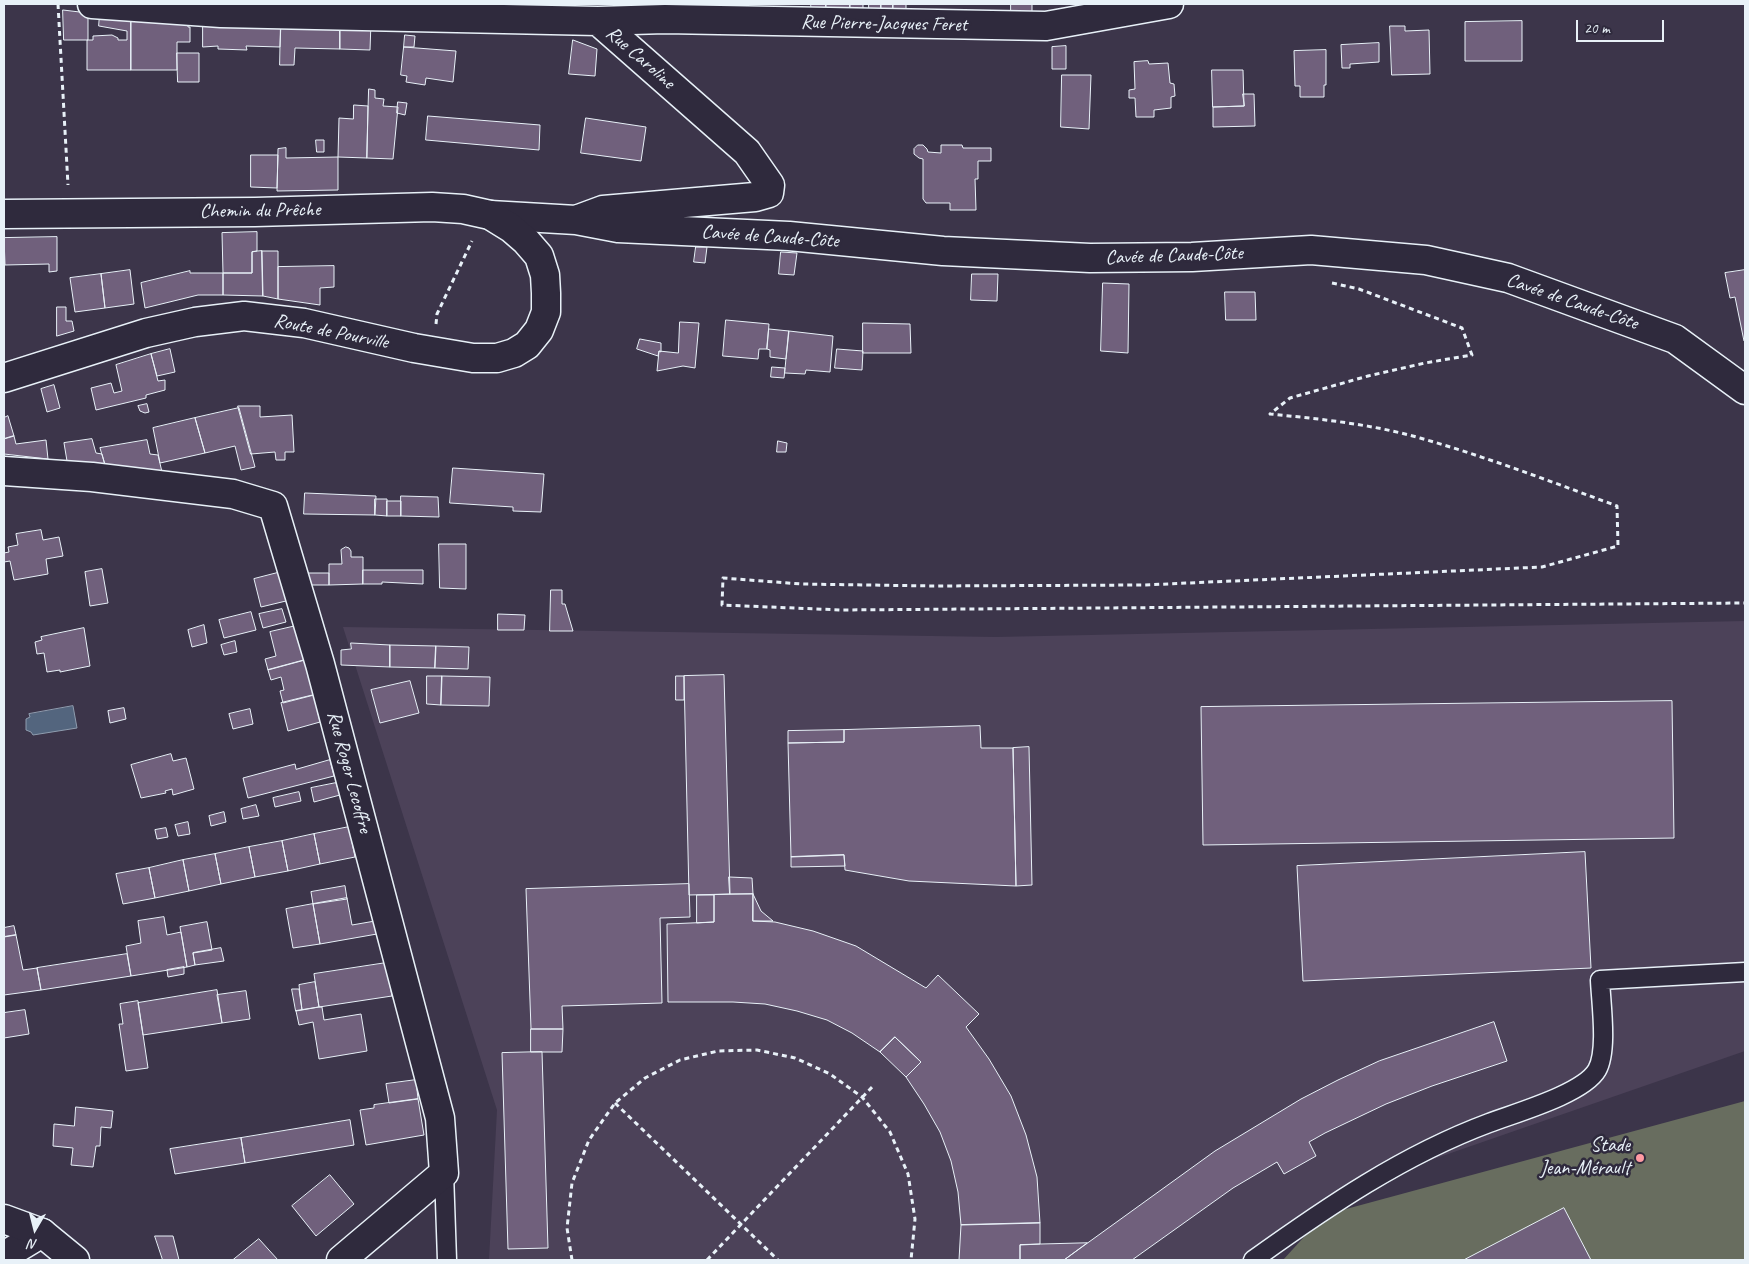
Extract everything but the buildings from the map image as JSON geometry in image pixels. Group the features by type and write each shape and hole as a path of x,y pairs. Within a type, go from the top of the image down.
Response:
{"street":[{"name":"Rue Caroline","path":"92,4 221,14 598,21 747,152 770,185 770,193 756,197 603,210 576,220 501,222"},
{"name":"Rue Pierre-Jacques Feret","path":"598,21 665,20 1046,26 1169,4"},
{"name":"Chemin du Prêche","path":"4,214 255,212 432,207 463,209 501,222"},
{"name":"Cavée de Caude-Côte","path":"576,220 618,228 789,236 943,251 1090,258 1192,257 1311,250 1426,260 1508,278 1676,339 1745,390"},
{"name":"Route de Pourville","path":"4,378 146,333 195,322 244,316 304,323 414,348 473,358 497,358 514,353 527,345 538,330 546,312 545,275 539,256 526,241 501,222"},
{"name":"Rue Roger Lecoffre","path":"4,470 92,477 233,494 273,506 320,664 440,1118 444,1173"},
{"path":"341,1260 444,1173"},
{"path":"4,1219 42,1233 75,1260"},
{"path":"4,1256 42,1233"}],"lane":[{"path":"1253,1260 1312,1218 1398,1164 1465,1132 1583,1085 1597,1070 1603,1052 1600,980 1745,972"},
{"path":"444,1173 447,1260"}],"path":[{"path":"58,4 69,212"},
{"path":"437,314 473,237"},
{"path":"1323,281 1359,289 1462,328 1472,356 1425,363 1360,378 1290,398 1270,414 1344,422 1419,438 1517,469 1617,506 1618,546 1542,567 1144,585 934,586 801,584 723,578 722,605 851,610 1745,603"},
{"path":"572,1260 567,1228 572,1183 588,1140 615,1103 645,1078 680,1060 718,1051 757,1050 795,1058 830,1074 862,1097 890,1132 908,1174 915,1219 911,1260"},
{"path":"707,1260 874,1085"},
{"path":"615,1103 778,1260"}],"shaded area":[{"path":"1745,621 1745,1051 1327,1196 1245,1260 489,1260 497,1110 343,627 996,637"}],"green space":[{"name":"Stade Jean-Mérault","path":"1745,1101 1745,1260 1283,1260 1324,1215"}],"water":[{"path":"73,706 77,728 33,735 26,730 26,719 30,717 29,714"}],"place":[{"name":"Stade Jean-Mérault","path":"1640,1158"}]}
